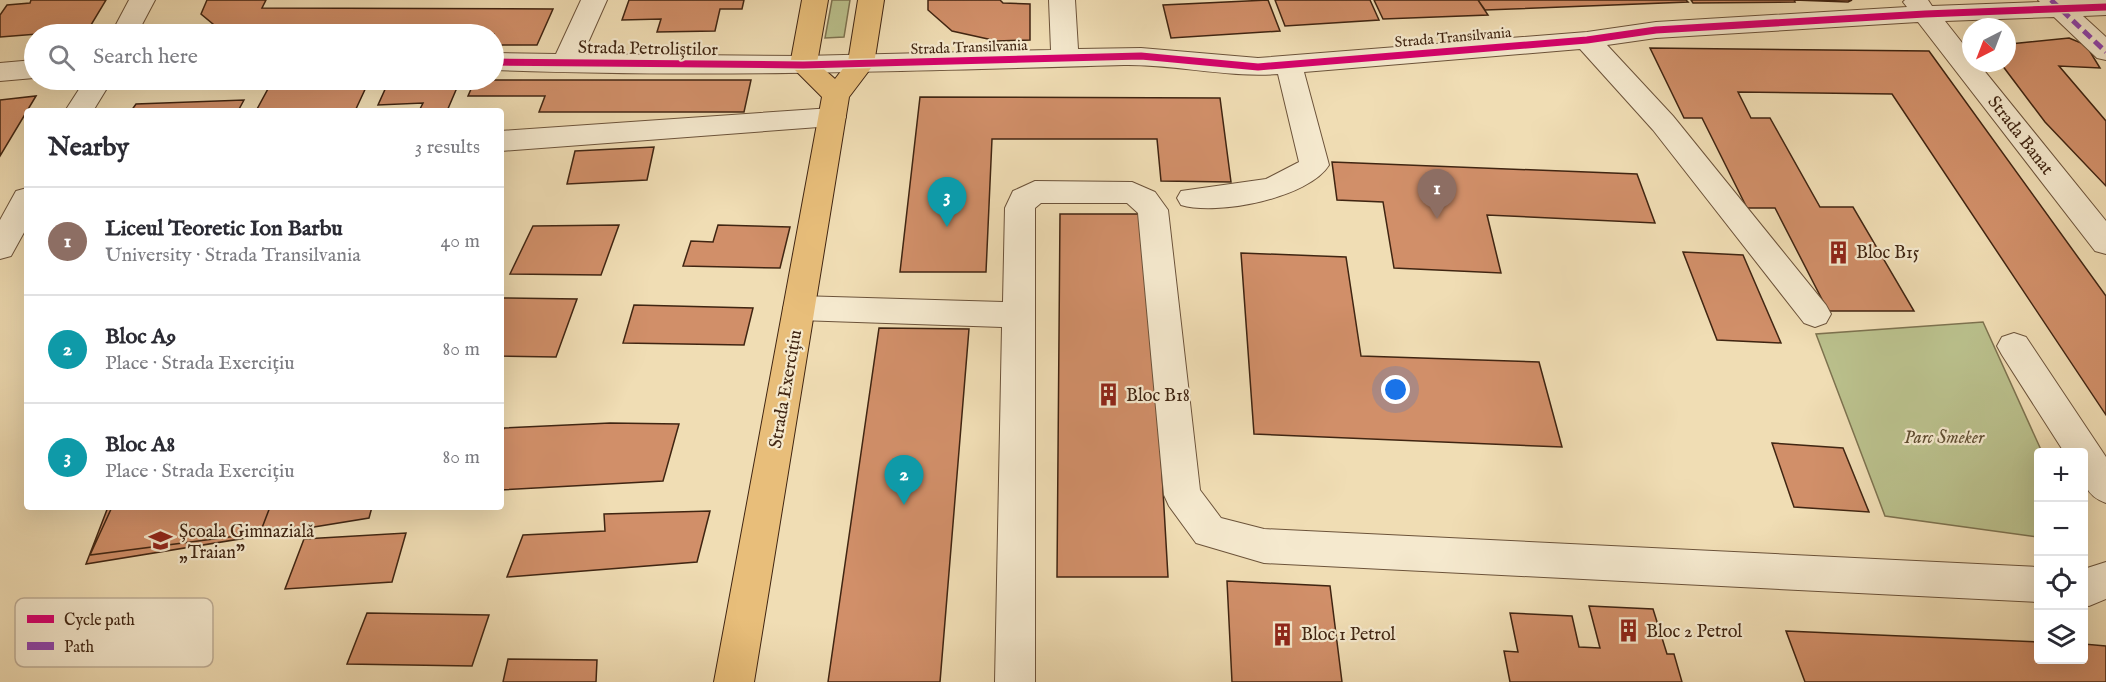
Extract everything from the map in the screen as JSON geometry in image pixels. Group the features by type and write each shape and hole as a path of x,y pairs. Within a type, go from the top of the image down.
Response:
{"main road":[{"path":"815,0 803,65 834,106"},
{"name":"Strada Exercițiu","path":"734,682 834,106 861,64 871,0"}],"street":[{"path":"129,24 142,0"},
{"path":"566,62 594,0"},
{"path":"1062,0 1065,57"},
{"path":"2056,4 2106,52"},
{"name":"Strada Transilvania","path":"803,65 1141,56 1258,67 1587,40 1656,30 1920,7 2056,4 2106,7"},
{"name":"Strada Banat","path":"1920,7 2106,243"},
{"path":"1587,40 1663,123 1815,314"},
{"name":"Strada Petroliștilor","path":"504,62 803,65"},
{"path":"1192,198 1245,195 1274,188 1301,177 1314,165 1289,65"},
{"path":"0,72 24,70"},
{"path":"81,108 92,90"},
{"path":"504,141 834,106"},
{"path":"1015,682 1020,208 1024,199 1035,192 1132,193 1144,200 1153,210 1182,495 1209,531 1264,546 2034,585"},
{"path":"0,248 24,204"},
{"path":"799,308 1019,315"},
{"path":"2014,346 2094,466"},
{"path":"2088,588 2106,580"}],"green space":[{"path":"832,0 850,0 844,37 825,38"},
{"name":"Parc Smeker","path":"1983,322 2040,448 2034,448 2034,536 1885,516 1816,334"}],"building":[{"path":"31,0 106,0 92,24 24,24 24,35 0,37 0,15 7,5 30,3"},
{"path":"207,0 266,0 262,8 553,9 537,45 504,45 504,24 213,24 201,14"},
{"path":"629,0 744,0 742,9 720,9 715,31 657,32 661,19 622,20"},
{"path":"928,0 1000,0 1003,3 1030,4 1030,40 997,41 952,31 928,10"},
{"path":"1268,0 1280,31 1171,38 1163,5"},
{"path":"1275,0 1370,0 1379,20 1285,26"},
{"path":"1374,0 1478,0 1488,15 1383,19"},
{"path":"1478,0 1686,0 1688,2 1485,10"},
{"path":"1691,0 1794,0 1795,2 1693,3"},
{"path":"1794,0 1852,0 1848,2"},
{"path":"2069,38 2086,45 2100,68 2059,66 2106,121 2106,186 2045,122 2007,72 2016,72 2016,43"},
{"name":"Bloc B15","path":"1650,48 1929,51 2106,296 2106,415 1892,94 1738,92 1751,118 1770,118 1820,207 1853,207 1914,311 1828,311 1775,208 1747,208 1702,118 1684,118"},
{"path":"504,80 751,80 744,112 539,112 545,96 468,96 471,90 504,90"},
{"path":"267,90 365,90 356,108 258,108"},
{"path":"385,90 456,90 448,108 420,108 423,103 378,105"},
{"path":"36,96 29,108 24,108 24,116 0,156 0,100"},
{"path":"920,97 1220,98 1231,182 1161,181 1157,139 992,139 986,272 900,272"},
{"path":"244,100 240,108 133,108 136,104"},
{"path":"654,147 647,180 567,184 575,151"},
{"path":"1332,162 1637,174 1655,223 1487,215 1501,273 1394,268 1383,202 1337,200"},
{"name":"Bloc B18","path":"1060,214 1147,214 1168,577 1057,577"},
{"path":"619,225 601,275 510,274 533,226"},
{"path":"718,225 790,227 780,268 683,266 691,241 713,242"},
{"path":"1683,252 1743,255 1781,343 1717,340"},
{"path":"1241,253 1346,257 1361,356 1539,362 1562,447 1254,434"},
{"path":"504,298 577,299 556,357 504,356"},
{"path":"634,305 753,308 744,345 623,343"},
{"path":"879,328 969,329 940,682 828,682"},
{"path":"610,423 679,424 663,481 504,490 504,428"},
{"path":"1772,443 1843,448 1869,512 1794,507"},
{"name":"Școala Gimnazială „Traian”","path":"107,510 371,510 369,518 86,564"},
{"name":"Școala Gimnazială „Traian”","path":"111,510 269,510 260,533 90,555"},
{"path":"710,511 697,562 507,577 523,535 605,531 604,514"},
{"path":"406,533 392,582 285,589 304,539"},
{"name":"Bloc 1 Petrol","path":"1227,581 1330,586 1342,682 1232,682"},
{"name":"Bloc 2 Petrol","path":"1589,606 1653,609 1667,654 1674,654 1682,682 1510,682 1504,651 1518,652 1510,613 1572,616 1579,647 1600,648"},
{"path":"367,613 489,615 472,666 347,664"},
{"path":"1786,631 2034,642 2034,664 2088,664 2088,644 2106,646 2106,682 1805,682"},
{"path":"508,659 597,660 596,682 503,682"}],"marked path":[{"path":"2051,0 2106,52"}],"cycle path":[{"path":"504,62 803,65 1141,56 1258,67 1587,40 1656,30 1925,14 2106,7"}],"place":[{"name":"Liceul Teoretic Ion Barbu","path":"1437,219"},
{"name":"Bloc A8","path":"947,227"},
{"name":"Bloc B15","path":"1838,252"},
{"name":"Bloc B18","path":"1108,395"},
{"name":"Bloc A9","path":"904,505"},
{"name":"Școala Gimnazială „Traian”","path":"161,541"},
{"name":"Bloc 2 Petrol","path":"1628,631"},
{"name":"Bloc 1 Petrol","path":"1283,634"}]}
